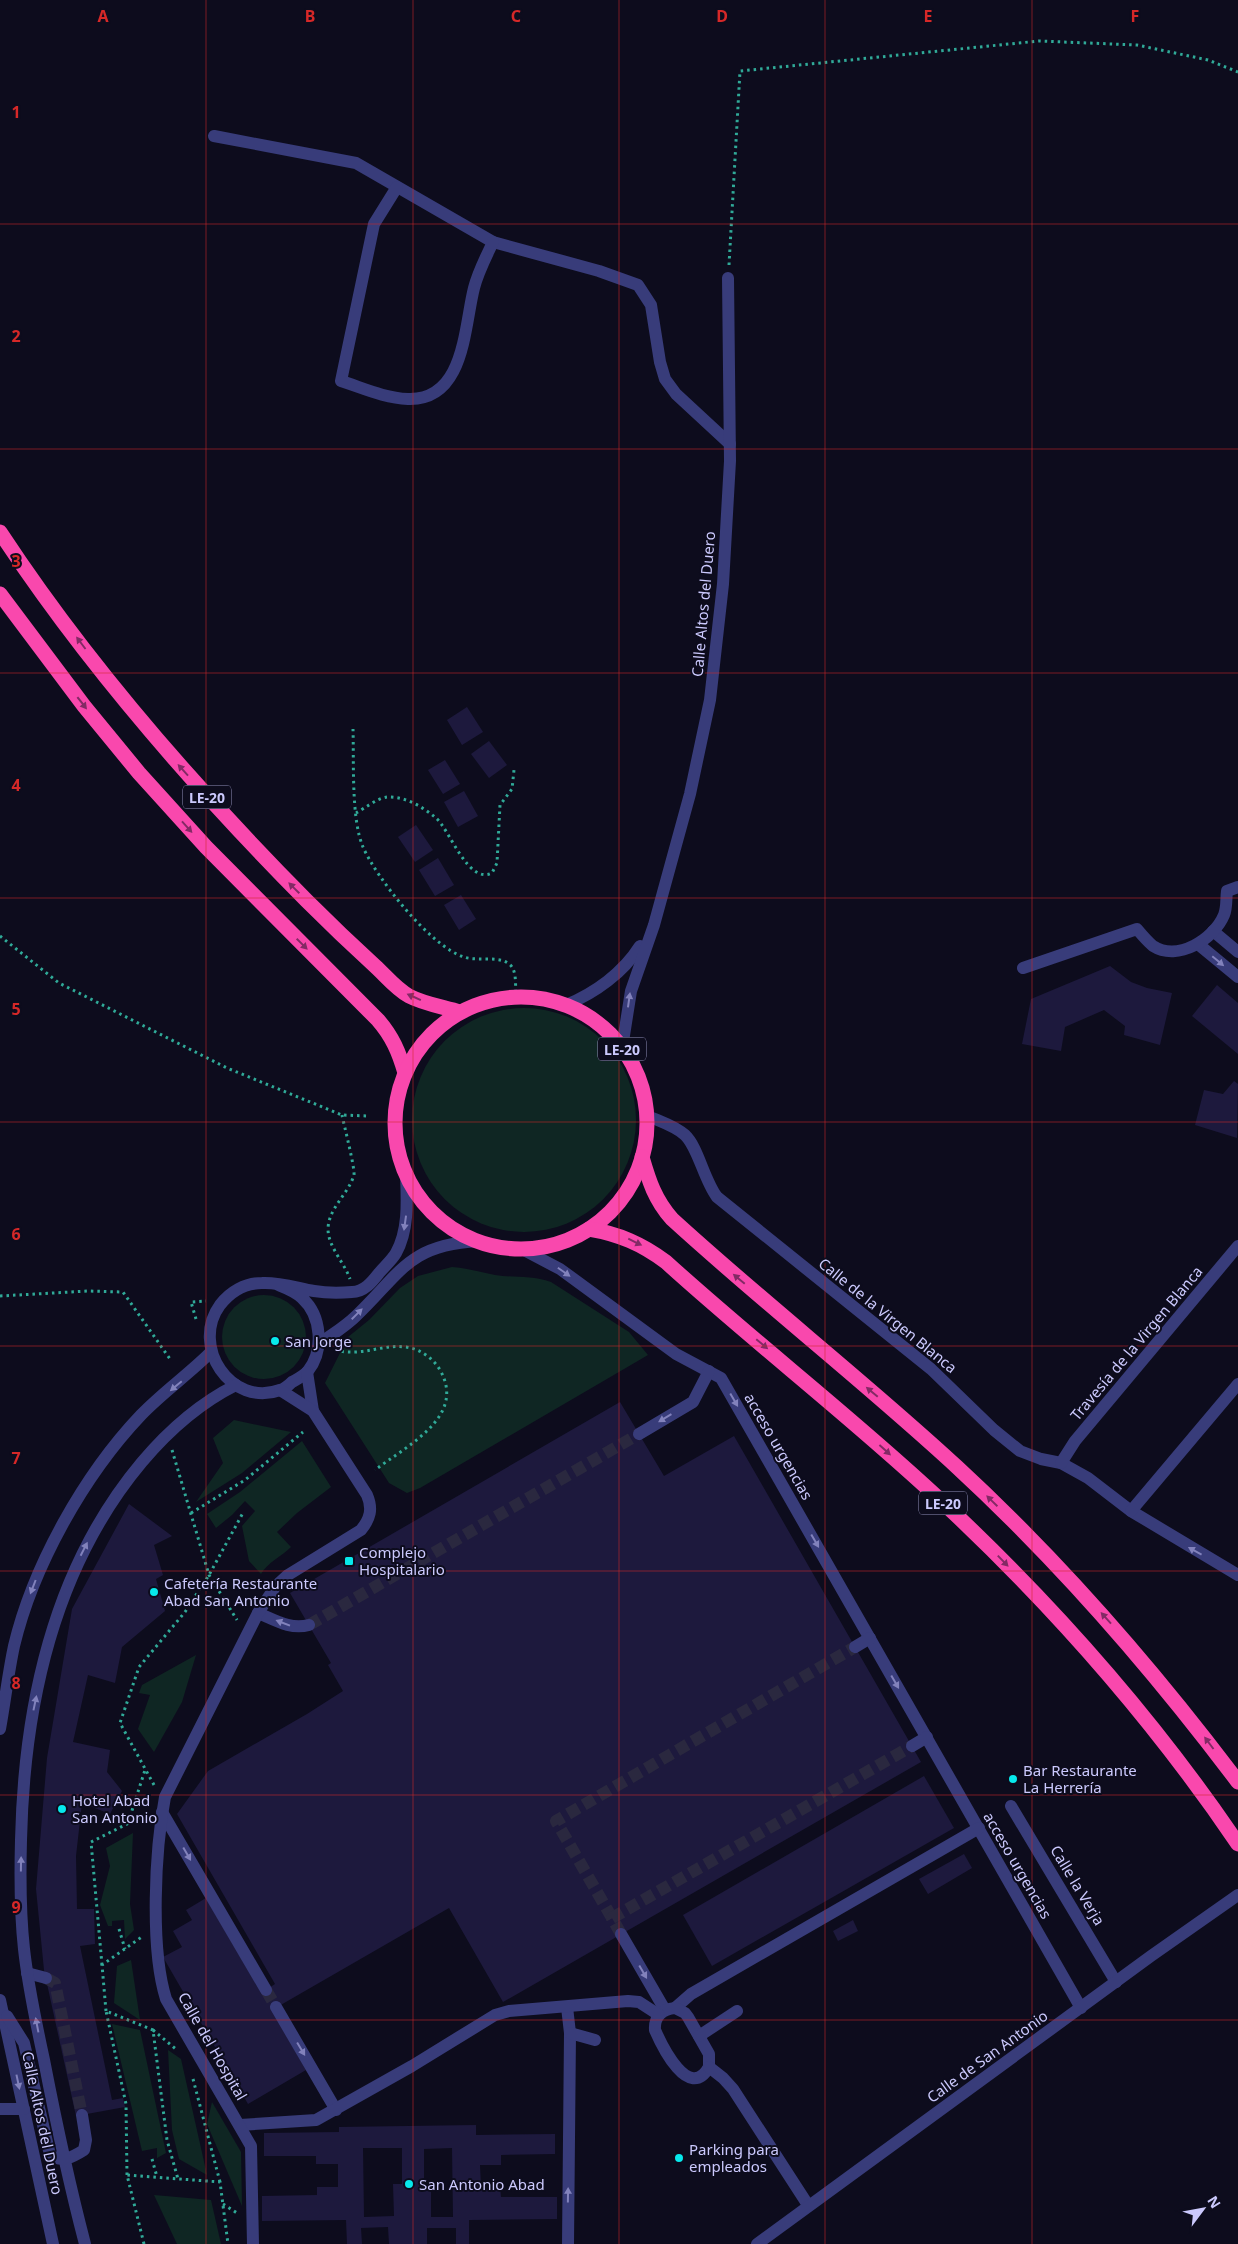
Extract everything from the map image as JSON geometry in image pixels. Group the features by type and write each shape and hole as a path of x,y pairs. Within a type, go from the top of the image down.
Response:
{"highway":[{"name":"LE-20","path":"0,532 25,570 123,699 180,767 239,832 334,928 398,987 410,996 460,1012"},
{"name":"LE-20","path":"0,594 84,706 146,781 206,847 391,1035 400,1054 405,1073"},
{"name":"LE-20","path":"516,997 543,999 566,1005 606,1030 622,1048 634,1069 642,1092 646,1116 642,1157 634,1178 622,1198 607,1215 589,1229 557,1244 522,1249 499,1247 478,1241 456,1230 436,1215 419,1196 406,1175 396,1140 396,1103 405,1073 414,1055 427,1038 460,1012 492,1000 516,997"},
{"name":"LE-20","path":"642,1157 652,1190 660,1206 672,1220 894,1411 1015,1523 1071,1580 1129,1644 1238,1782"},
{"name":"LE-20","path":"589,1229 626,1238 646,1248 666,1262 874,1440 971,1529 1046,1605 1114,1681 1178,1761 1238,1844"}],"street":[{"path":"214,136 356,163 493,242 598,271 638,285 651,305 660,362 665,378 676,394 730,444"},
{"path":"397,187 374,224 341,381 384,396 410,399 428,396 444,385 457,366 474,287 493,242"},
{"name":"Calle Altos del Duero","path":"622,1048 630,991 654,926 690,794 710,700 723,584 730,444 728,278"},
{"path":"1023,968 1137,929 1155,947 1182,950 1198,944 1213,931 1224,914 1227,891 1238,887"},
{"name":"Calle Altos del Duero","path":"566,1005 586,997 618,972 632,959 654,926"},
{"path":"1213,931 1238,952"},
{"path":"1198,944 1238,977"},
{"name":"Calle de la Virgen Blanca","path":"646,1116 670,1125 685,1135 708,1186 716,1197 931,1369 994,1430 1020,1452 1061,1463 1088,1478 1131,1512 1238,1574"},
{"path":"276,1284 298,1295 313,1312 318,1328 319,1344 315,1359 307,1372 280,1390 263,1393 236,1385 219,1368 211,1352 209,1338 211,1324 216,1311 224,1299 235,1290 262,1282 276,1284 315,1291 354,1292 370,1284 396,1254 402,1236 407,1201 406,1175"},
{"path":"319,1344 355,1317 409,1261 421,1254 454,1243 478,1241"},
{"name":"Travesía de la Virgen Blanca","path":"1061,1463 1075,1441 1238,1246"},
{"name":"acceso urgencias","path":"522,1249 560,1269 676,1354 721,1378 1081,2008"},
{"path":"0,1729 14,1646 25,1611 38,1575 78,1496 107,1454 142,1414 189,1374 211,1352"},
{"name":"Calle del Hospital","path":"307,1372 313,1411"},
{"path":"639,1434 693,1402 709,1372"},
{"path":"1131,1512 1238,1384"},
{"name":"Calle Altos del Duero","path":"85,2244 64,2159 27,1973 21,1914 22,1795 31,1718 48,1641 60,1603 85,1547 101,1518 127,1479 178,1423 210,1399 236,1385"},
{"name":"Calle del Hospital","path":"253,2244 251,2146 166,1999 162,1986 156,1894 164,1797 258,1613 275,1587 288,1574 361,1530 367,1523 370,1514 371,1504 368,1495 313,1411 280,1390"},
{"path":"258,1613 288,1626 299,1628 309,1625"},
{"path":"856,1647 870,1638"},
{"path":"912,1746 927,1737"},
{"name":"Calle la Verja","path":"1011,1806 1116,1982"},
{"path":"162,1812 266,1990"},
{"path":"240,2125 316,2120 495,2015 508,2011 639,2002 666,2011 685,2013 709,2054 709,2067 704,2074 696,2078 686,2077 678,2071 655,2030 655,2024 666,2011 691,1994 979,1828"},
{"name":"Calle de San Antonio","path":"757,2244 808,2205 1236,1896"},
{"path":"621,1934 666,2011"},
{"path":"27,1973 46,1978"},
{"name":"Calle Altos del Duero","path":"1,2004 24,2043 50,2155 55,2158 64,2159 84,2150 86,2140 82,2115"},
{"name":"Calle Altos del Duero","path":"1,2004 52,2244"},
{"path":"276,2007 336,2110"},
{"path":"567,2007 570,2033 568,2244"},
{"path":"699,2036 737,2011"},
{"path":"570,2033 594,2040"},
{"path":"709,2067 733,2089 808,2205"},
{"path":"0,2109 24,2109"}],"path":[{"path":"728,278 740,71 1039,40 1138,45 1208,60 1238,72"},
{"path":"353,729 356,813 362,845 377,872 428,935 445,948 465,958 502,961 511,966 515,975 516,997"},
{"path":"356,813 386,797 408,800 437,818 460,855 478,874 487,876 492,873 497,863 500,805 512,789 514,770"},
{"path":"0,936 59,983 226,1068 342,1115 367,1116"},
{"path":"342,1115 348,1150 354,1162 354,1173 346,1191 336,1204 329,1219 328,1231 331,1243 345,1265 351,1282"},
{"path":"0,1296 88,1291 123,1292 170,1360"},
{"path":"334,1350 356,1354 383,1348 409,1348 431,1358 445,1381 447,1395 445,1408 438,1421 375,1470"},
{"path":"190,1514 245,1480 303,1432"},
{"path":"170,1446 209,1575 240,1625"},
{"path":"157,1790 120,1723 139,1667 185,1612 209,1575 244,1511"},
{"path":"128,1823 145,1769"},
{"path":"144,2244 127,2175 126,2104 106,2012 91,1842 147,1814"},
{"path":"118,1929 125,1949"},
{"path":"102,1965 146,1934"},
{"path":"106,2012 152,2030 180,2052"},
{"path":"152,2030 167,2140 178,2179"},
{"path":"191,2073 220,2182 228,2244"},
{"path":"152,2159 157,2177"},
{"path":"127,2175 220,2182"},
{"path":"222,2204 244,2217"}],"green space":[{"path":"524,1008 556,1013 567,1017 586,1027 603,1041 617,1058 627,1077 631,1088 636,1120 631,1152 627,1163 617,1182 603,1199 586,1213 567,1223 556,1227 524,1232 492,1227 481,1223 462,1213 445,1199 431,1182 421,1163 417,1152 412,1120 417,1088 421,1077 431,1058 445,1041 462,1027 481,1017 492,1013"},
{"path":"452,1267 495,1275 537,1278 551,1282 629,1332 648,1355 420,1488 407,1493 389,1483 325,1383 348,1337 369,1320 400,1288 418,1276"},
{"path":"264,1295 280,1298 294,1307 303,1321 306,1337 303,1353 294,1367 280,1376 264,1379 248,1376 234,1367 225,1353 222,1337 225,1321 234,1307 248,1298"},
{"path":"234,1420 291,1432 242,1473 196,1502 223,1463 213,1438"},
{"path":"302,1441 331,1487 297,1513 277,1532 291,1547 267,1566 261,1574 249,1561 242,1526 255,1511 245,1501 216,1528 207,1514 240,1492"},
{"path":"196,1655 182,1702 154,1752 138,1729 150,1695 139,1693 142,1685"},
{"path":"133,1833 130,1904 134,1930 125,1939 124,1920 112,1921 112,1926 108,1926 100,1905 110,1866 106,1848"},
{"path":"131,1960 140,2020 114,2003 117,1966"},
{"path":"112,2024 140,2030 166,2153 157,2158 157,2148 142,2151"},
{"path":"168,2050 181,2059 207,2175 179,2159 172,2130"},
{"path":"212,2102 241,2152 242,2206 207,2124"},
{"path":"154,2195 211,2200 221,2244 177,2244"}],"building":[{"path":"467,707 483,732 462,745 447,720"},
{"path":"489,741 507,765 489,778 471,754"},
{"path":"445,760 460,784 443,794 428,770"},
{"path":"464,791 478,816 458,827 444,802"},
{"path":"416,825 433,850 415,862 398,837"},
{"path":"438,858 454,885 435,896 419,870"},
{"path":"461,895 476,919 459,930 444,905"},
{"path":"1110,966 1131,982 1147,988 1172,993 1160,1045 1124,1035 1125,1026 1104,1010 1065,1027 1061,1051 1022,1044 1031,999"},
{"path":"1217,985 1238,1003 1238,1054 1192,1016"},
{"path":"1234,1081 1238,1084 1237,1138 1195,1125 1204,1090 1223,1094"},
{"path":"620,1402 664,1476 734,1436 921,1762 503,2002 449,1908 272,2010 306,2070 248,2104 163,1957 182,1947 173,1931 192,1920 186,1910 206,1898 261,1993 275,1984 177,1814 208,1771 343,1691 328,1665 331,1663 290,1593"},
{"name":"Hotel Abad San Antonio","path":"129,1504 172,1536 154,1545 163,1575 156,1579 165,1611 122,1647 115,1683 88,1675 73,1742 110,1750 107,1772 122,1791 110,1814 82,1803 76,1856 77,1909 94,1909 95,1944 80,1946 112,2100 123,2098 125,2107 76,2116 44,1970 36,1889 47,1758 72,1609"},
{"path":"924,1776 954,1828 712,1966 683,1915"},
{"path":"964,1854 972,1868 928,1894 919,1879"},
{"path":"853,1920 858,1931 838,1941 833,1931"},
{"name":"San Antonio Abad","path":"476,2125 476,2135 555,2134 555,2154 501,2155 501,2165 480,2165 481,2187 500,2186 501,2197 557,2197 557,2219 469,2220 469,2244 456,2244 456,2228 427,2228 427,2244 389,2244 388,2227 361,2228 362,2244 347,2244 346,2220 262,2221 262,2196 317,2195 317,2187 338,2187 338,2164 316,2164 316,2156 264,2156 264,2133 339,2132 339,2127","holes":["363,2148 402,2148 402,2184 393,2184 394,2216 364,2217","452,2148 453,2217 431,2217 431,2185 424,2185 424,2149"]}],"tunnel":[{"path":"309,1625 639,1434"},
{"path":"612,1918 556,1821 855,1647"},
{"path":"621,1934 612,1918 912,1746"},
{"path":"46,1978 55,1983 82,2115"},
{"path":"266,1990 276,2007"}],"place":[{"name":"San Jorge","path":"275,1341"},
{"name":"Complejo Hospitalario","path":"349,1561"},
{"name":"Cafetería Restaurante Abad San Antonio","path":"154,1592"},
{"name":"Bar Restaurante La Herrería","path":"1013,1779"},
{"name":"Hotel Abad San Antonio","path":"62,1809"},
{"name":"Parking para empleados","path":"679,2158"},
{"name":"San Antonio Abad","path":"409,2184"}]}
